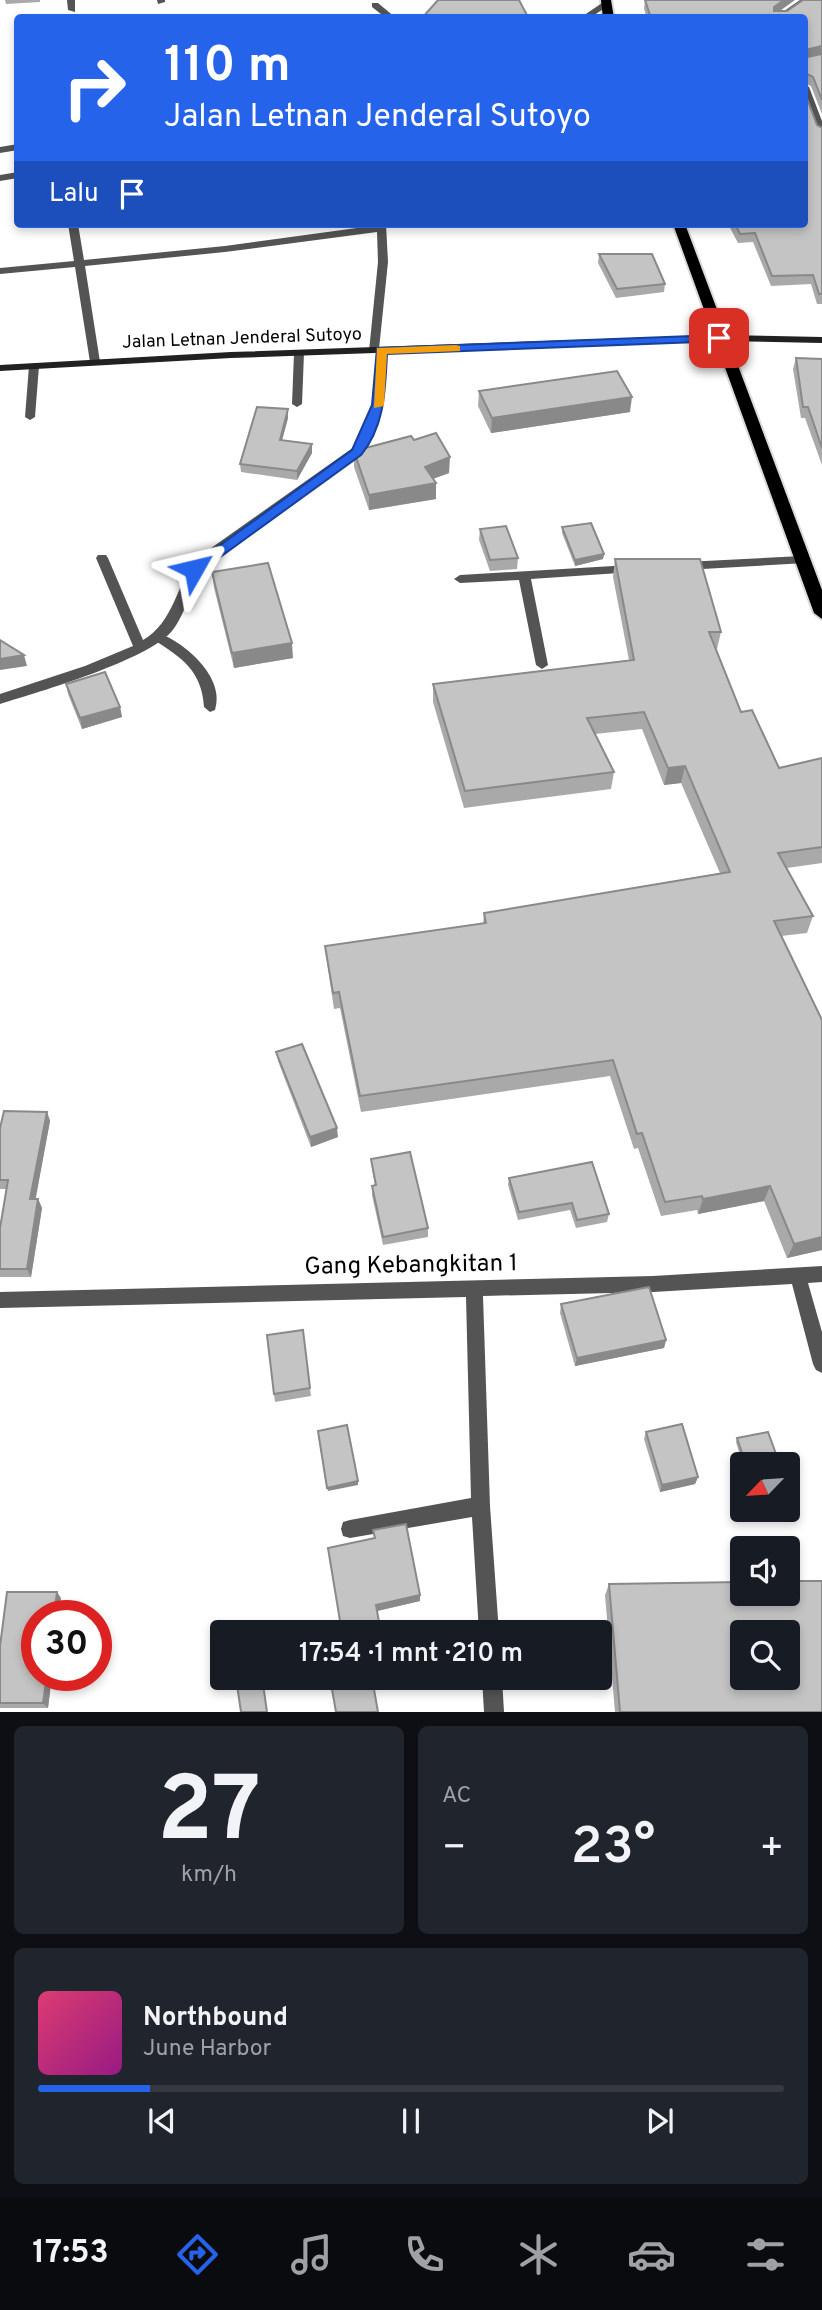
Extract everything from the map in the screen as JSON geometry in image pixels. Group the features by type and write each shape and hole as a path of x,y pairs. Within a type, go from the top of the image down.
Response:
{"highway":[{"path":"680,228 822,613"}],"main road":[{"name":"Jalan Letnan Jenderal Sutoyo","path":"0,368 299,353 719,338 822,340"}],"street":[{"path":"71,0 72,10"},
{"path":"784,14 805,0"},
{"path":"375,5 387,14"},
{"path":"808,95 822,133"},
{"path":"74,228 95,362"},
{"path":"0,271 225,249 367,228"},
{"path":"0,699 140,648 158,637 167,628 186,582 201,561 357,452 364,444 378,405 383,262 381,228"},
{"path":"296,404 299,353"},
{"path":"30,417 34,366"},
{"path":"102,558 140,648"},
{"path":"671,567 802,560"},
{"path":"460,579 645,569"},
{"path":"524,575 542,665"},
{"path":"158,637 194,662 208,690 210,707"},
{"name":"Gang Kebangkitan 1","path":"0,1300 474,1290 822,1274"},
{"path":"798,1276 822,1364"},
{"path":"474,1290 481,1506 488,1620"},
{"path":"350,1530 481,1506"},
{"path":"493,1690 494,1712"}],"building":[{"path":"438,0 519,0 526,14 426,14"},
{"path":"645,0 784,0 774,7 774,11 787,11 803,0 822,0 822,46 808,49 808,14 650,14"},
{"path":"822,54 822,100 813,77 808,74 808,57"},
{"path":"808,101 817,125 822,128 822,294 819,294 813,275 772,276 755,233 740,234 737,228 808,228"},
{"path":"599,254 652,254 665,284 617,289"},
{"path":"796,358 822,359 822,448 808,407 803,407"},
{"path":"617,371 632,397 492,418 479,391"},
{"path":"257,407 288,409 280,440 312,444 297,471 240,464"},
{"path":"436,433 450,457 425,467 436,483 369,495 354,451 411,436 414,440"},
{"path":"591,523 604,554 575,560 562,527"},
{"path":"506,526 518,558 490,560 480,529"},
{"path":"615,559 700,559 721,632 709,632 741,712 752,710 779,768 822,758 822,847 778,853 813,916 774,921 822,1020 822,1237 794,1244 770,1186 703,1199 702,1196 665,1202 642,1133 637,1134 613,1060 360,1096 339,992 333,993 325,946 486,923 484,913 730,872 685,766 668,768 644,712 587,718 614,772 465,791 433,684 634,660"},
{"path":"268,563 292,643 232,653 212,572"},
{"path":"0,640 24,655 0,659"},
{"path":"105,672 120,707 80,718 66,684"},
{"path":"302,1044 337,1128 310,1137 276,1052"},
{"path":"4,1111 47,1112 30,1199 38,1199 27,1269 0,1269 0,1228 8,1180 0,1180 0,1128"},
{"path":"410,1152 428,1228 383,1237 372,1186 376,1185 371,1159"},
{"path":"592,1162 609,1214 577,1220 572,1203 519,1212 509,1178"},
{"path":"649,1287 666,1340 577,1358 561,1304"},
{"path":"303,1330 310,1388 274,1394 267,1335"},
{"path":"682,1424 698,1477 662,1485 646,1432"},
{"path":"347,1425 358,1481 327,1488 318,1431"},
{"path":"768,1432 775,1452 742,1452 737,1438"},
{"path":"406,1524 420,1595 376,1605 379,1620 340,1620 328,1548 375,1538 373,1530"},
{"path":"800,1581 822,1581 822,1712 620,1712 609,1584 730,1582 730,1606 800,1606"},
{"path":"7,1592 57,1592 56,1600 21,1600 21,1691 45,1691 43,1703 0,1703 0,1646"},
{"path":"238,1690 264,1690 267,1712 241,1712"},
{"path":"332,1690 374,1690 378,1712 336,1712"}],"slow traffic":[{"path":"378,406 382,351 456,348"}],"route":[{"path":"194,569 201,561 357,452 364,444 378,405 382,351 719,338"}]}
